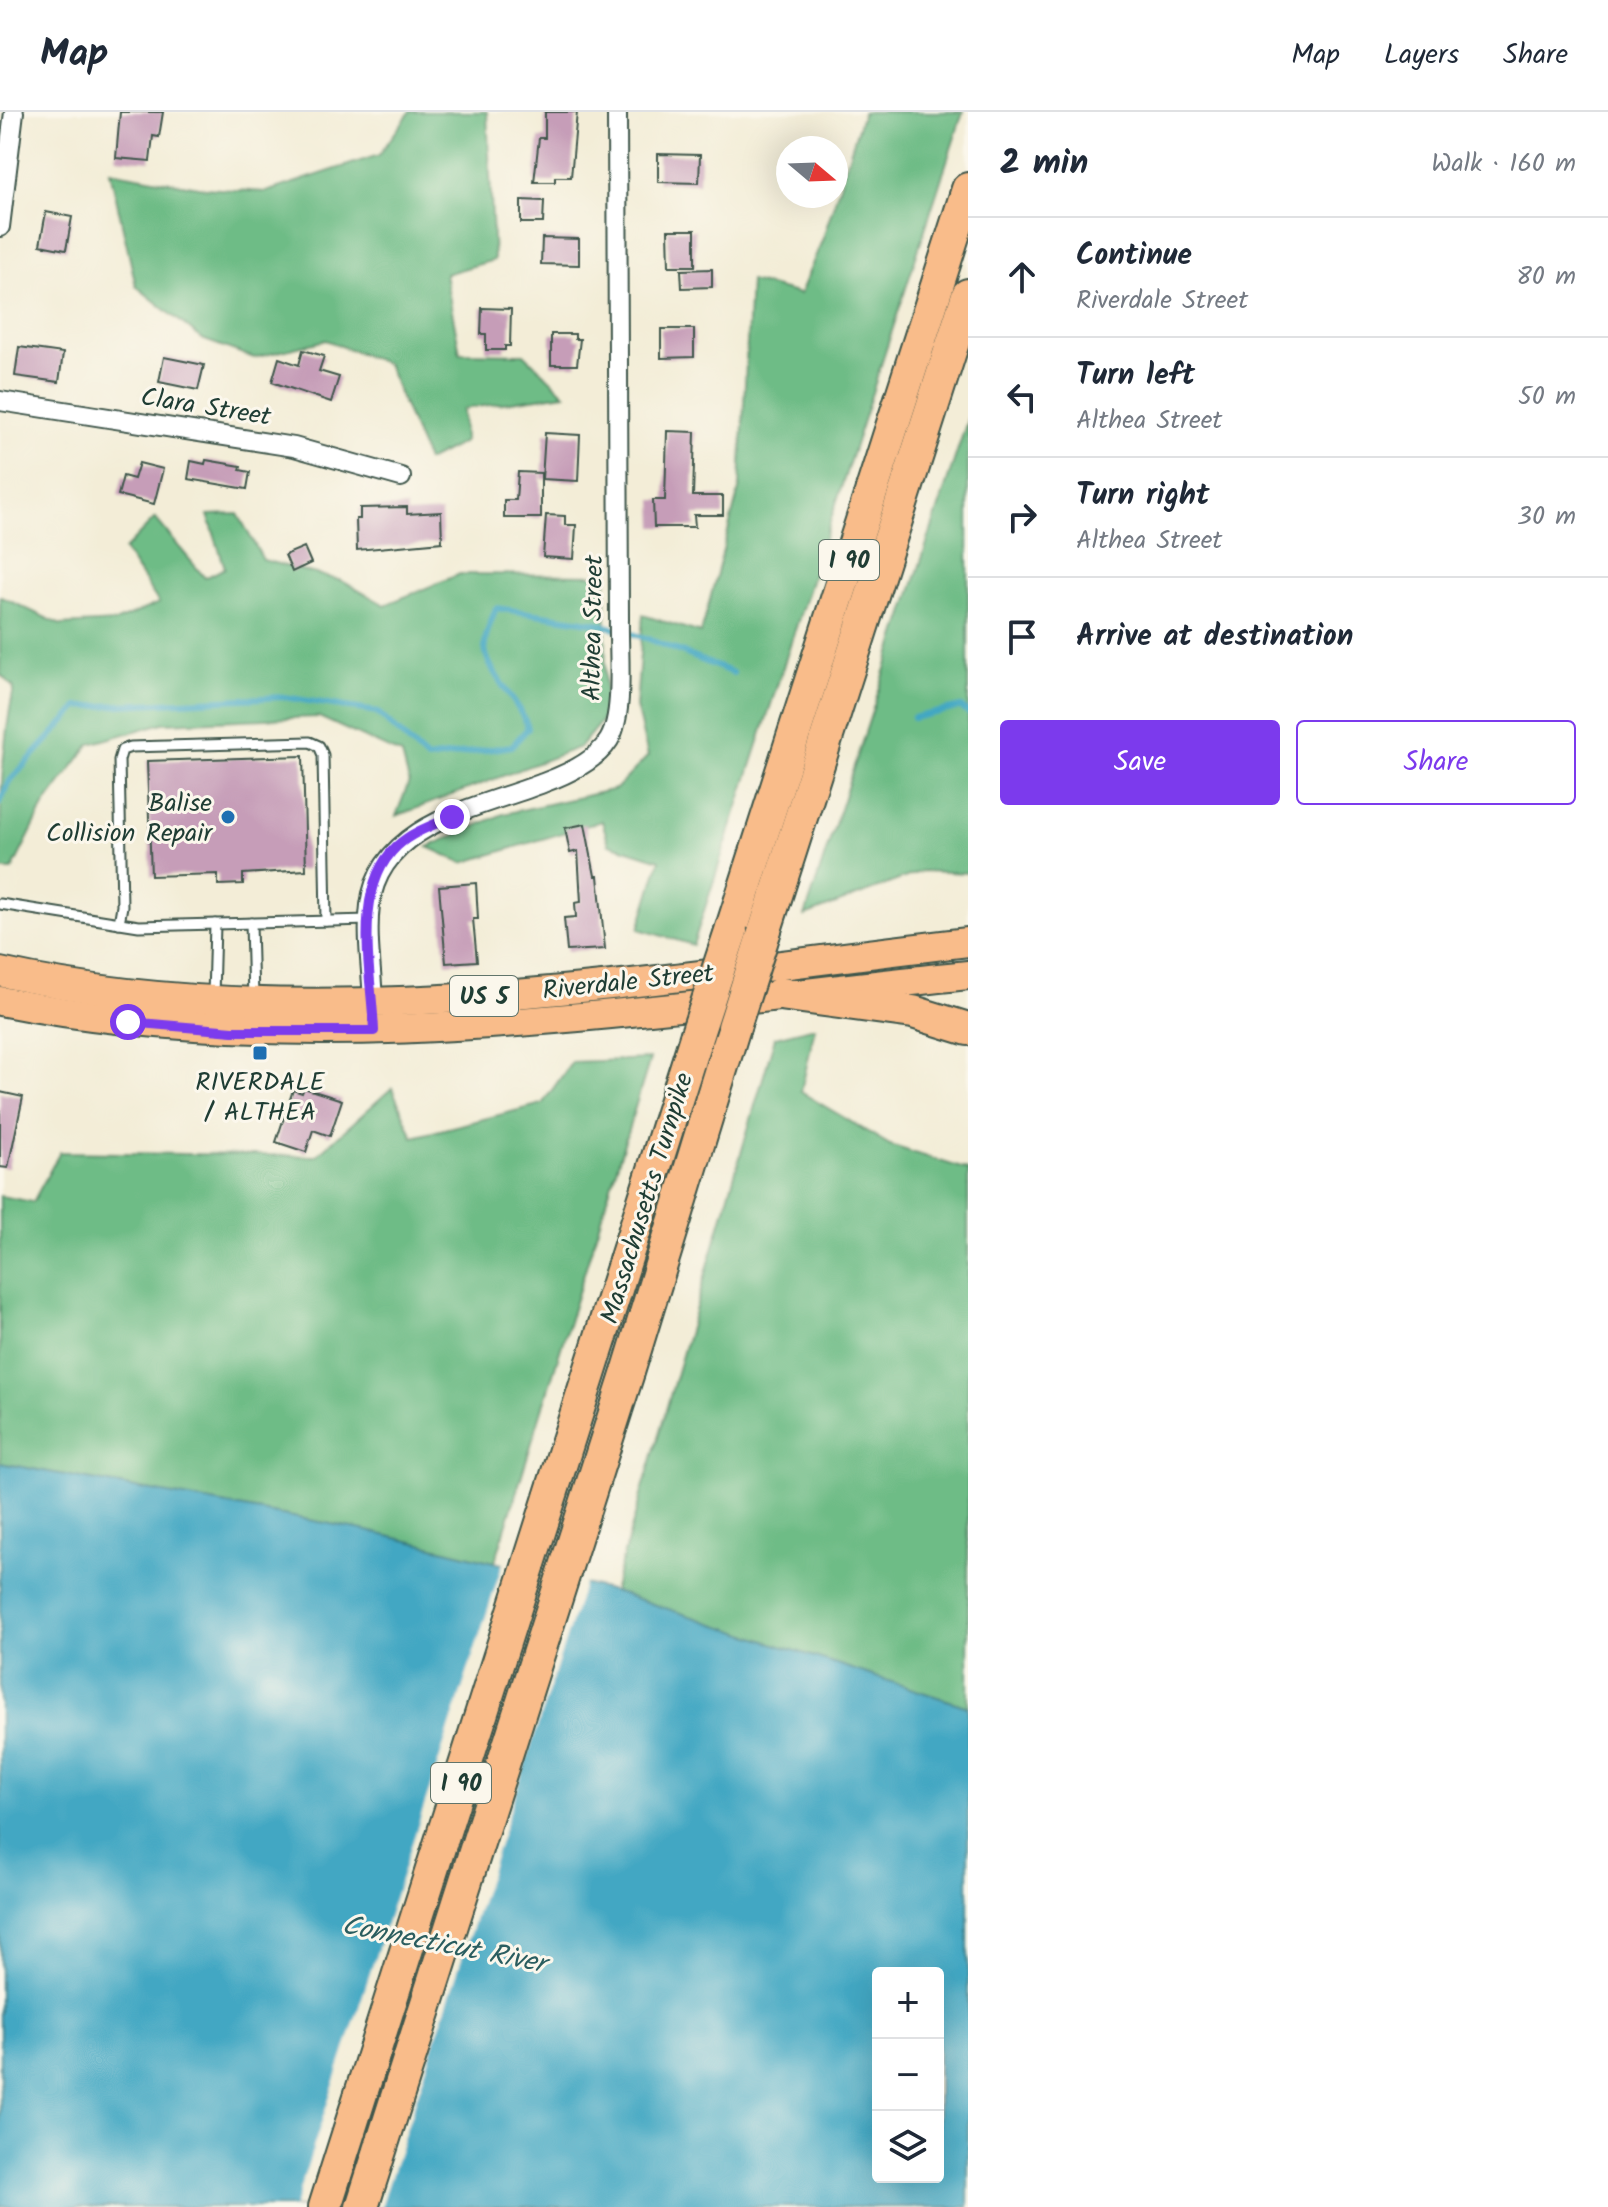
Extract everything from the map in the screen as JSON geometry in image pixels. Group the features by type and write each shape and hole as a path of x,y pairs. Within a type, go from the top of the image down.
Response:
{"highway":[{"name":"Massachusetts Turnpike","path":"325,2207 968,189"},
{"name":"Massachusetts Turnpike","path":"362,2207 968,295"},
{"path":"780,994 913,1012 968,1029"}],"main road":[{"name":"Riverdale Street","path":"0,1001 79,1016 178,1027 288,1032 522,992 968,942"},
{"name":"Riverdale Street","path":"0,972 98,989 254,1002 374,1017 780,994 968,975"}],"street":[{"path":"0,227 14,112"},
{"name":"Althea Street","path":"374,1017 369,920 378,874 389,856 405,840 452,817 555,779 601,750 612,732 616,713 619,619 617,112"},
{"name":"Clara Street","path":"0,401 294,447 401,477"}],"lane":[{"path":"119,923 122,906 119,760 122,750 131,747 310,742 317,744 323,752 326,921"},
{"path":"0,904 119,923 369,920"},
{"path":"251,923 254,1002"},
{"path":"213,1000 215,924"}],"green space":[{"path":"410,112 487,112 494,260 445,274 460,353 524,354 565,394 463,409 464,442 427,461 387,364 326,340 254,358 202,339 136,286 110,171 204,188 266,192 379,155"},
{"path":"863,112 963,112 693,945 639,929 660,860 609,844 602,821 463,863 428,847 503,814 616,789 648,756 636,707 643,615 701,633 740,486 750,281 800,294 833,208 848,208 848,159"},
{"path":"968,418 968,873 922,871 805,916"},
{"path":"238,514 263,560 342,581 385,605 460,574 606,575 605,717 580,747 396,816 409,782 402,755 319,717 163,723 90,744 45,804 12,870 0,870 2,778 14,688 0,674 0,596 61,625 115,622 159,603 124,550 155,518 205,578 225,568 208,515"},
{"path":"815,1027 801,1092 890,1145 968,1170 968,1707 613,1591 775,1037"},
{"path":"650,1059 495,1562 363,1530 0,1463 0,1196 33,1202 60,1152 316,1156 392,1088 413,1137 542,1104 572,1062"}],"water":[{"name":"Connecticut River","path":"0,1463 363,1530 613,1591 968,1707 968,2207 0,2207"}],"pier":[{"path":"504,1560 585,1580 381,2207 294,2207"}],"building":[{"path":"120,112 163,112 159,137 153,136 150,161 116,158"},
{"path":"545,112 577,112 571,177 555,177 555,182 534,182 539,138 545,138"},
{"path":"658,154 700,155 699,183 658,182"},
{"path":"521,200 544,201 543,223 521,223"},
{"path":"46,212 72,217 66,250 40,245"},
{"path":"668,230 695,230 695,266 669,266"},
{"path":"542,238 579,239 579,265 541,264"},
{"path":"712,269 712,287 682,288 681,270"},
{"path":"482,308 511,309 510,346 505,346 505,350 486,350 486,334 481,334"},
{"path":"661,329 694,329 694,357 661,358"},
{"path":"551,334 575,334 575,339 580,339 577,365 551,365"},
{"path":"19,347 63,353 59,382 15,376"},
{"path":"303,350 324,356 319,371 339,377 331,402 272,382 279,358 299,365"},
{"path":"164,357 204,365 198,390 159,382"},
{"path":"667,431 695,432 693,496 723,496 723,515 694,515 695,527 654,527 653,500 665,500"},
{"path":"545,433 580,435 578,481 542,479"},
{"path":"206,460 241,466 240,470 250,472 247,489 188,479 191,461 205,464"},
{"path":"139,463 163,469 154,504 118,495 123,476 134,479"},
{"path":"518,472 541,473 541,518 504,518 504,500 516,500"},
{"path":"407,507 407,514 441,512 442,542 357,550 356,519 360,519 360,508"},
{"path":"546,515 565,516 565,525 576,525 574,559 543,557"},
{"path":"304,547 311,563 292,572 285,555"},
{"path":"303,756 306,870 243,874 243,884 218,885 218,874 151,876 147,761"},
{"path":"585,824 595,876 598,876 605,949 567,951 564,918 576,917 575,903 581,902 578,851 570,853 565,828"},
{"path":"476,883 478,919 473,919 477,961 446,963 439,886"},
{"path":"304,1088 342,1100 330,1136 313,1130 306,1152 276,1142 293,1090 302,1093"},
{"path":"0,1092 23,1097 8,1168 0,1167"}],"waterway":[{"path":"0,803 8,783 78,707 284,697 377,712 427,759 512,746 528,728 486,655 486,636 496,608 597,623 649,639 733,673"},
{"path":"913,718 961,707 968,713"}],"place":[{"name":"Balise Collision Repair","path":"228,817"},
{"name":"RIVERDALE / ALTHEA","path":"260,1053"}],"route":[{"path":"128,1022 233,1031 374,1031 369,920 375,883 395,848 417,833 452,817"}]}
